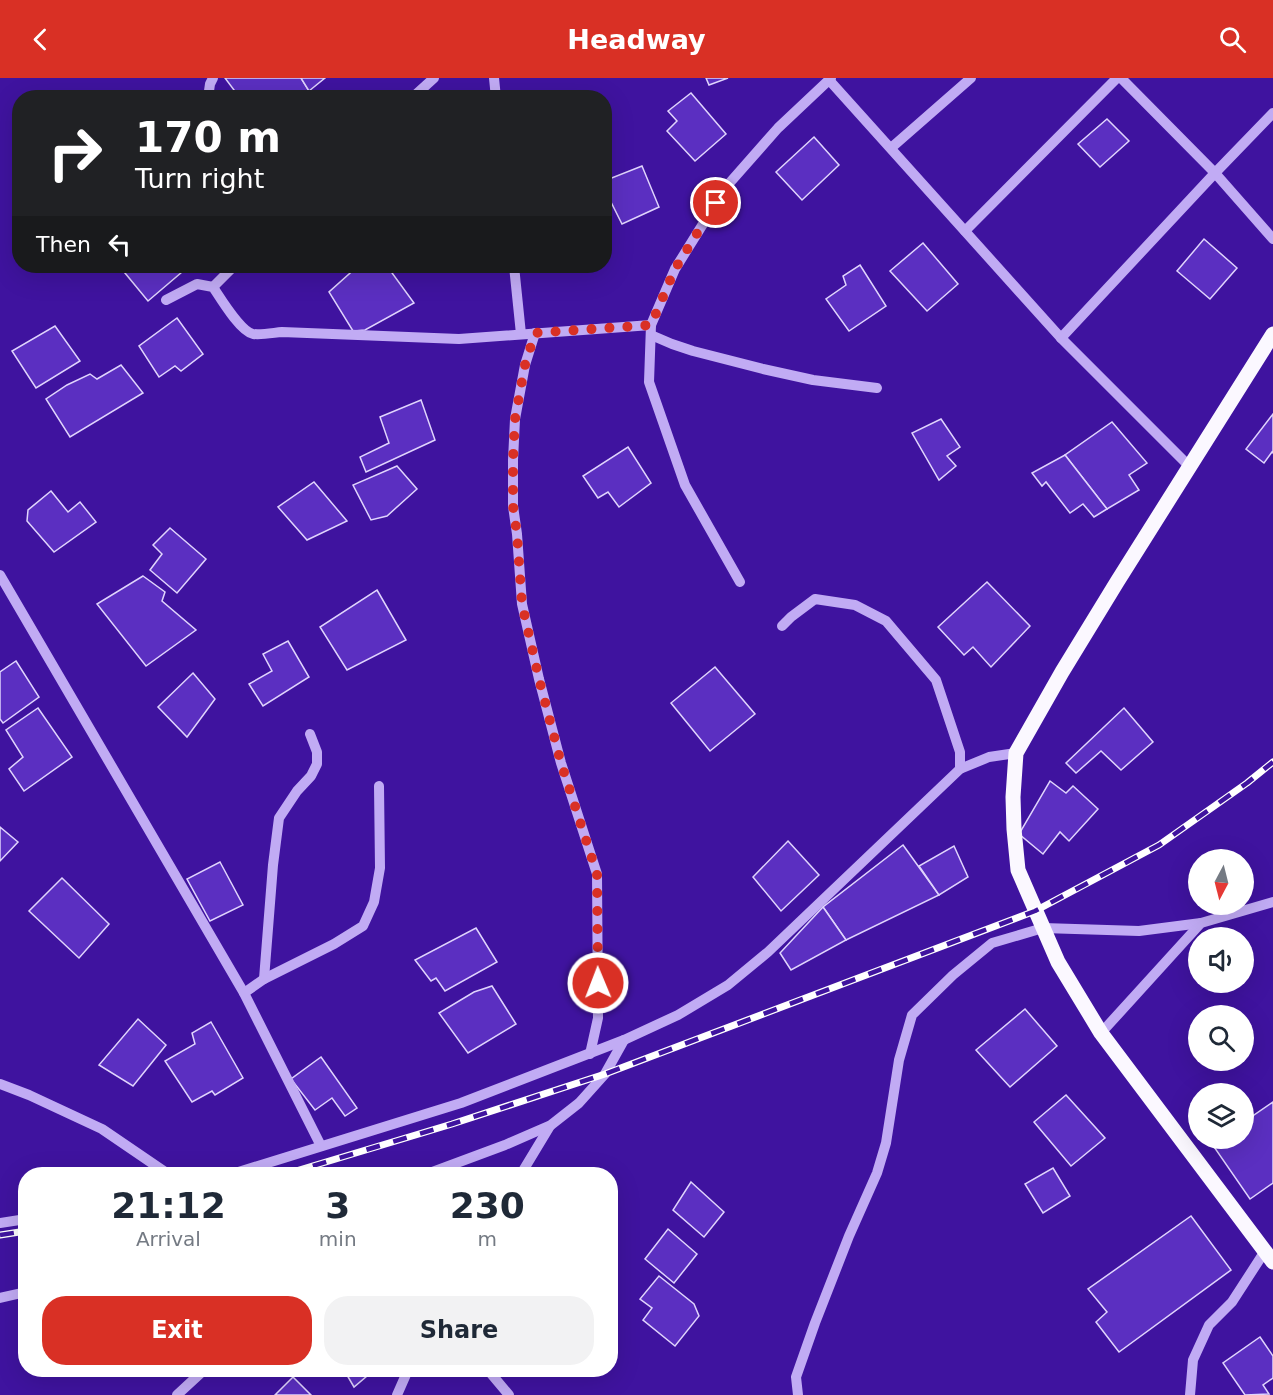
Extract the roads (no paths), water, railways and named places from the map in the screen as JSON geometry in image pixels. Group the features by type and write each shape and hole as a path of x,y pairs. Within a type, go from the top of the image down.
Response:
{"main road":[{"path":"1269,1257 1101,1033 1058,962 1018,870 1013,797 1016,753 1062,672 1273,334"}],"street":[{"path":"421,90 434,78"},
{"path":"891,148 971,78"},
{"path":"740,582 685,485 650,382 651,330 675,269 726,187 778,128 830,79 1061,338 1190,466"},
{"path":"965,231 1124,79 1215,173 1273,239"},
{"path":"1061,338 1273,113"},
{"path":"213,287 227,273"},
{"path":"515,273 521,334"},
{"path":"166,300 197,284 213,287 232,315 250,333 262,334 282,332 459,339 535,333 651,330 683,347 763,369 813,380 877,388"},
{"path":"535,333 525,365 515,419 513,506 522,604 539,679 561,763 597,874 598,1018 590,1054"},
{"path":"0,575 244,993 321,1146"},
{"path":"782,626 815,599 855,605 886,621 936,680 960,752 960,769"},
{"path":"264,979 279,818 297,790 311,776 317,764 317,752 310,734"},
{"path":"254,1167 461,1103 590,1054 678,1015 728,985 768,952 960,769 989,757 1016,753"},
{"path":"244,993 264,979 334,944 363,926 374,902 380,868 379,786"},
{"path":"798,1395 796,1377 815,1323 849,1236 877,1173 886,1143 899,1060 912,1015 953,975 992,943 1043,928 1139,931 1201,923 1273,902"},
{"path":"1101,1033 1201,923"},
{"path":"446,1167 551,1125 579,1103 605,1074 624,1040"},
{"path":"0,1084 102,1129 158,1167"},
{"path":"525,1167 551,1125"},
{"path":"0,1223 18,1220"},
{"path":"1190,1395 1192,1360 1209,1325 1232,1302 1269,1257"},
{"path":"0,1298 18,1294"},
{"path":"177,1395 196,1377"},
{"path":"398,1394 405,1377"},
{"path":"494,1377 509,1395"}],"railway":[{"path":"309,1167 452,1124 605,1074 1035,911 1159,845 1273,762"},
{"path":"0,1235 18,1232"}]}
